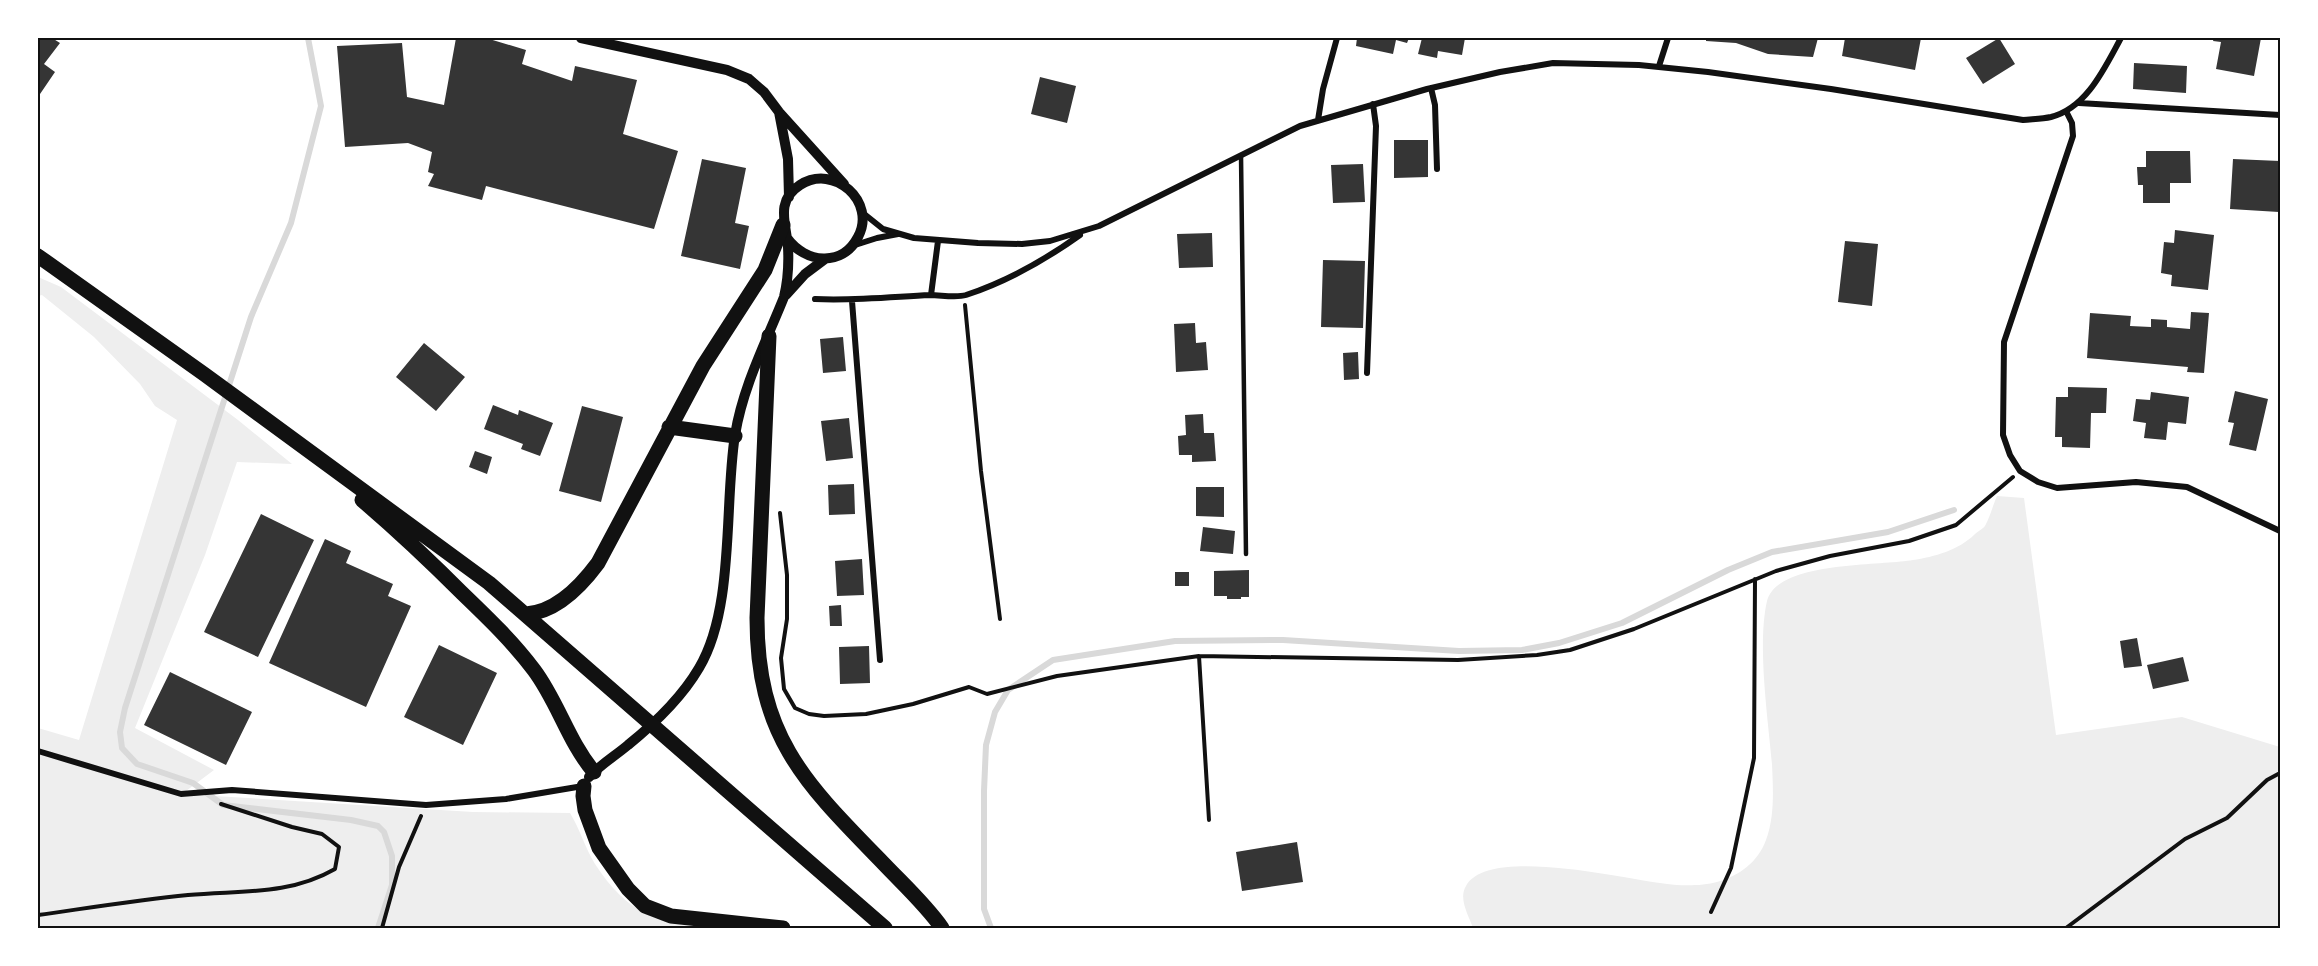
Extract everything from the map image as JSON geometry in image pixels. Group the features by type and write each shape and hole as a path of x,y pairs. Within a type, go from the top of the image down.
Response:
{"main road":[{"path":"526,614 543,610 564,599 592,571 612,538 709,355 765,270 785,231"},
{"path":"38,256 271,422 489,583 885,928"},
{"path":"769,336 757,618 758,654 765,696 786,748 808,783 917,898 942,928"},
{"path":"271,422 409,540 509,640 542,682 576,749 594,771"},
{"path":"669,427 735,436"},
{"path":"584,786 585,810 599,848 628,889 645,906 671,916 783,928"}],"street":[{"path":"581,38 728,70 749,79 764,92 779,112 855,195 862,212 861,231 851,247"},
{"path":"1318,120 1323,89 1337,38"},
{"path":"1659,66 1668,38"},
{"path":"815,299 852,301 931,295 964,296 1017,274 1088,230 1292,129 1431,88 1540,64 1582,62 1659,66 1831,89 2023,120 2052,117 2079,103 2105,68 2121,38"},
{"path":"1431,88 1435,105 1437,169"},
{"path":"2079,103 2280,115"},
{"path":"1367,373 1376,126 1374,104"},
{"path":"2066,111 2072,123 2073,136 2004,342 2003,435 2010,454 2020,471 2038,482 2057,488 2136,482 2187,487 2280,531"},
{"path":"779,112 788,159 789,197"},
{"path":"38,751 181,794 232,790 426,805 506,799 584,786 594,771 636,739 667,708 695,675 706,656 716,625 723,587 735,436 748,385 784,297 789,270 783,210 789,197 801,185 816,179 835,181 846,186"},
{"path":"862,212 878,226 898,234 938,241 1022,244 1050,241 1088,230"},
{"path":"785,231 802,253 825,259"},
{"path":"784,297 805,274 825,259 877,238 898,234"},
{"path":"931,295 938,241"},
{"path":"852,301 880,660"}],"lane":[{"path":"1241,154 1246,554"}],"path":[{"path":"964,296 981,471 1000,619"},
{"path":"780,508 787,575 787,619 781,658 784,689 795,708 809,714 824,716 866,714 913,704 969,687 987,694 1057,676 1199,656 1458,660 1537,655 1570,650 1634,628 1776,571 1830,556 1909,541 1956,525 2020,471"},
{"path":"1711,912 1731,868 1754,758 1755,579"},
{"path":"1199,656 1209,820"},
{"path":"2066,928 2185,839 2227,818 2267,780 2280,773"},
{"path":"38,915 188,895 290,887 316,880 336,869 339,847 322,834 292,827 189,794"},
{"path":"382,928 399,867 426,805"}],"shaded area":[{"path":"38,277 61,287 238,420 292,464 237,462 205,555 135,728 214,770 182,794 473,812 570,813 595,864 607,881 631,905 659,919 712,928 38,928 38,728 79,740 177,420 155,406 140,384 94,337 42,295 38,296"},
{"path":"1997,496 2024,498 2056,735 2182,717 2280,747 2280,928 1473,928 1463,896 1466,886 1479,874 1501,868 1529,866 1561,868 1685,885 1717,882 1747,867 1758,855 1766,840 1772,812 1772,764 1764,682 1763,639 1767,601 1775,588 1789,579 1809,572 1913,560 1946,552 1969,540 1984,527"}],"building":[{"path":"38,38 52,38 60,43 44,64 55,72 38,97"},
{"path":"456,38 486,38 526,50 522,64 572,81 575,66 637,80 623,134 678,151 654,229 486,186 482,200 428,186 434,174 428,172 432,152 408,143 345,147 337,46 402,43 407,97 444,105"},
{"path":"1357,38 1409,38 1407,43 1396,40 1393,54 1356,46"},
{"path":"1422,38 1465,38 1462,55 1438,51 1437,58 1418,54"},
{"path":"1706,38 1818,38 1813,57 1768,54 1736,43 1706,41"},
{"path":"1845,38 1921,38 1915,70 1842,56"},
{"path":"1999,38 2015,64 1983,84 1966,58"},
{"path":"2214,38 2261,38 2254,76 2216,69 2221,42 2213,41"},
{"path":"2134,63 2187,66 2186,93 2133,89"},
{"path":"1040,77 1076,86 1067,123 1031,114"},
{"path":"1394,140 1428,140 1428,177 1394,178"},
{"path":"2146,151 2190,151 2191,183 2170,183 2170,203 2143,203 2143,185 2138,185 2137,167 2146,167"},
{"path":"702,159 746,168 735,223 749,226 740,269 681,256"},
{"path":"2233,159 2280,161 2279,212 2230,209"},
{"path":"1363,164 1365,202 1333,203 1331,165"},
{"path":"2175,230 2214,235 2208,290 2171,286 2172,275 2161,273 2164,242 2174,243"},
{"path":"1212,233 1213,267 1179,268 1177,234"},
{"path":"1845,241 1878,244 1872,306 1838,302"},
{"path":"1323,260 1365,261 1363,328 1321,327"},
{"path":"2191,312 2209,313 2204,373 2187,372 2188,367 2087,358 2090,313 2131,316 2130,326 2151,327 2151,319 2167,320 2167,327 2190,329"},
{"path":"1195,323 1196,343 1206,342 1208,370 1176,372 1174,324"},
{"path":"843,337 846,371 823,373 820,339"},
{"path":"424,343 465,377 436,411 396,377"},
{"path":"1358,352 1359,379 1344,380 1343,353"},
{"path":"2068,387 2107,388 2106,413 2091,413 2090,448 2062,447 2062,437 2055,437 2056,397 2068,397"},
{"path":"2235,391 2268,399 2256,451 2229,445 2234,423 2228,422"},
{"path":"2151,392 2189,397 2186,424 2168,422 2166,440 2144,438 2146,423 2133,421 2136,399 2150,400"},
{"path":"493,405 518,415 519,410 553,423 540,456 521,449 523,444 484,429"},
{"path":"582,406 623,417 601,502 559,491"},
{"path":"1203,414 1204,433 1214,433 1216,461 1192,462 1192,455 1179,455 1178,436 1186,435 1185,415"},
{"path":"849,418 853,458 826,461 821,421"},
{"path":"475,451 492,457 487,474 469,467"},
{"path":"854,484 855,514 829,515 828,485"},
{"path":"1196,487 1224,487 1224,517 1196,516"},
{"path":"261,514 314,540 258,657 204,632"},
{"path":"1203,527 1235,531 1233,554 1200,551"},
{"path":"325,539 351,551 346,563 393,584 388,596 411,606 366,707 269,663"},
{"path":"862,559 864,595 837,596 835,561"},
{"path":"1249,570 1249,597 1227,599 1227,596 1214,596 1214,571"},
{"path":"1175,572 1189,572 1189,586 1175,586"},
{"path":"841,605 842,626 830,626 829,606"},
{"path":"2137,638 2142,666 2124,668 2120,641"},
{"path":"439,645 497,673 463,745 404,717"},
{"path":"869,646 870,683 840,684 839,647"},
{"path":"2183,657 2189,681 2153,689 2147,665"},
{"path":"170,672 252,712 226,765 144,725"},
{"path":"1297,842 1303,882 1242,891 1236,852"}],"waterway":[{"path":"308,38 321,106 291,223 251,317 125,708 120,732 122,748 137,764 193,783 223,805 351,820 378,826 384,832 392,856 392,885 378,928"},
{"path":"991,928 984,909 986,745 995,712 1008,690 1053,660 1175,641 1283,640 1459,651 1522,650 1559,643 1622,623 1728,570 1772,552 1888,532 1954,510"}]}
